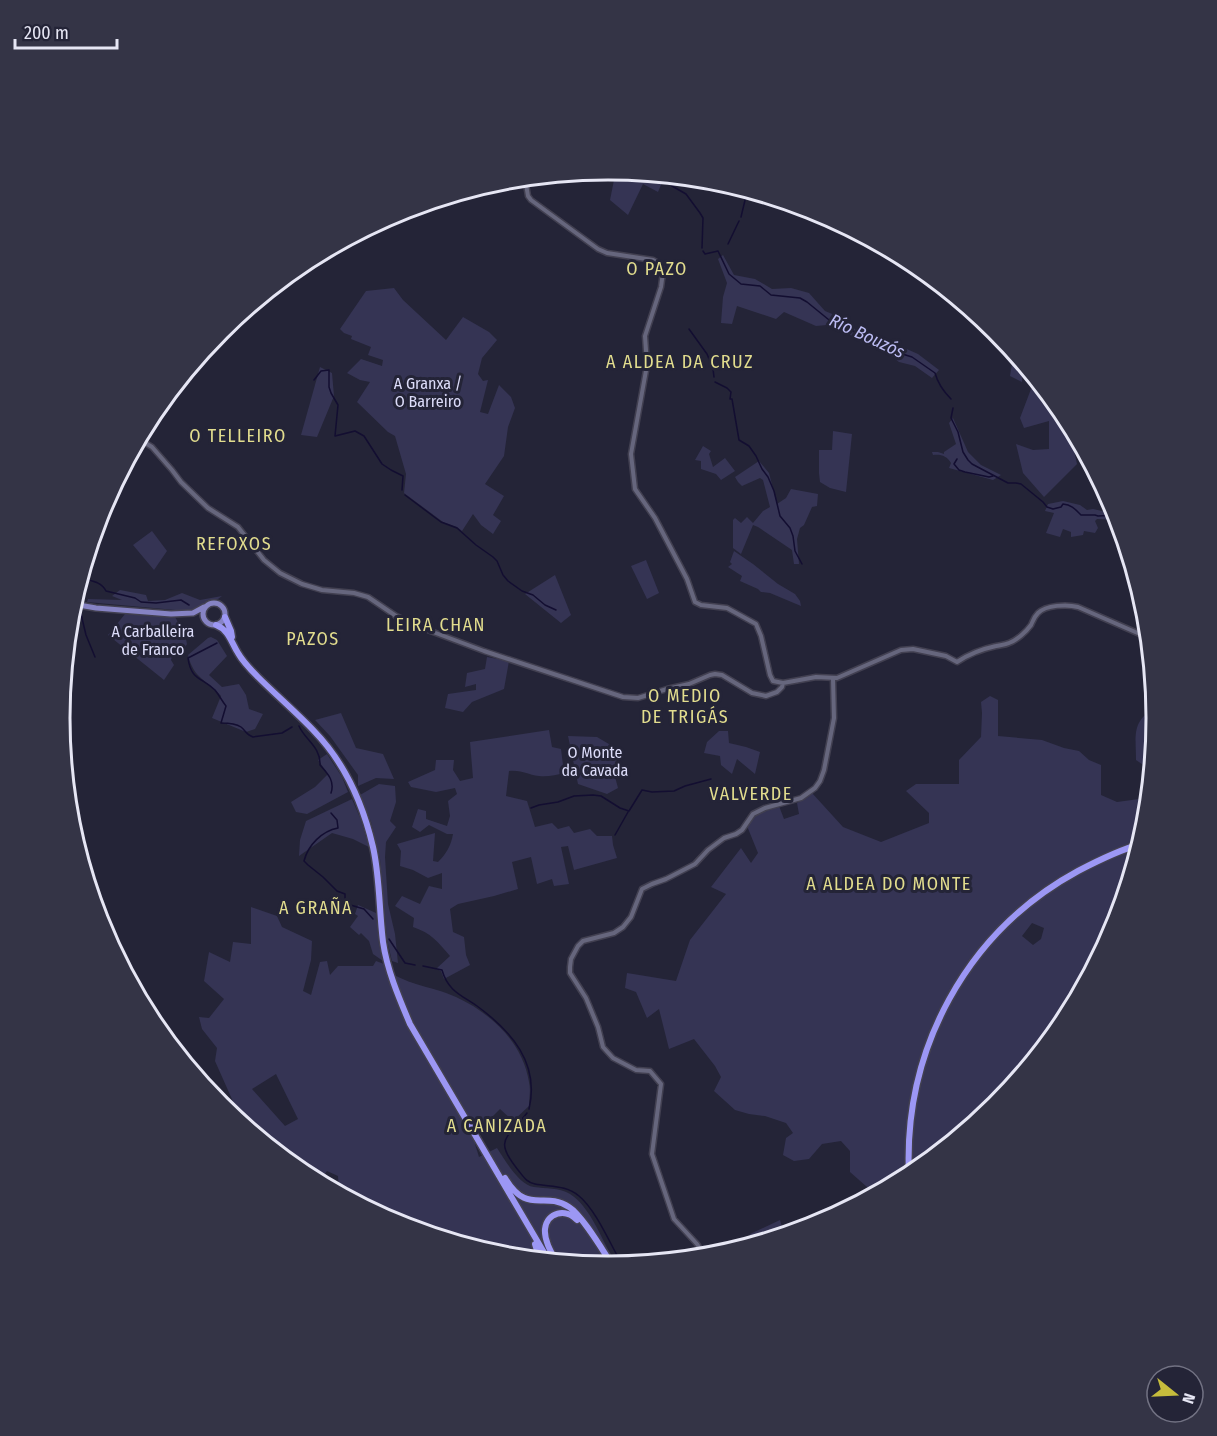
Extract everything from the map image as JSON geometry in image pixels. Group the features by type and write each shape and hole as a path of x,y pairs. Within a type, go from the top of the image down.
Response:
{"highway":[{"path":"225,617 231,631 232,641"},
{"path":"216,625 225,630 242,660 315,732 351,784 364,814 373,849 383,944 392,980 410,1023 543,1252"},
{"path":"908,1164 910,1122 922,1063 934,1029 970,965 1015,915 1042,893 1101,858 1130,847"},
{"path":"481,1145 518,1194 532,1201 551,1201 568,1206 576,1213 607,1256"},
{"path":"553,1253 545,1228 552,1216 566,1212 574,1216 602,1256"},
{"path":"522,1216 538,1251"}],"main road":[{"path":"83,606 154,613 194,613 203,617 207,623 216,625 225,617 224,609 218,603 210,603 194,613"},
{"path":"203,617 204,608"}],"street":[{"path":"526,187 531,201 598,249 607,253 653,260 660,264 663,272 661,287 645,336 647,365 631,454 635,489 655,518 687,579 695,602 701,605 728,608 756,624 773,681 783,683 816,676 832,679 901,650 913,649 946,656 957,662 976,652 1010,643 1022,634 1039,612 1055,607 1078,607 1140,634"},
{"path":"146,443 152,447 192,494 214,513 238,527 264,560 280,573 302,584 322,590 354,593 368,597 396,616 417,626 484,651 623,697 638,698 689,684 710,675 722,675 752,693 766,696 777,692 783,683"},
{"path":"699,1248 674,1219 652,1154 661,1084 650,1071 636,1070 609,1055 603,1047 598,1027 586,998 570,973 570,966 578,946 583,941 614,933 622,927 630,917 642,890 694,864 724,838 742,830 753,814 765,808 801,798 815,788 824,770 834,718 832,679"}],"green space":[{"path":"614,180 662,183 658,192 643,184 628,215 610,200"},
{"path":"723,255 734,275 755,279 772,289 791,288 809,293 825,311 842,318 848,326 918,354 939,370 932,378 915,366 899,362 885,351 864,344 843,330 827,325 816,326 784,312 776,319 737,306 732,324 721,323 723,297 727,283 718,259"},
{"name":"A Granxa / O Barreiro","path":"394,288 403,300 446,340 463,317 489,332 497,340 482,358 478,374 483,381 488,380 480,412 488,414 499,385 511,397 515,408 508,427 504,456 485,484 504,496 493,515 501,521 493,534 481,525 473,514 462,531 443,522 404,493 406,474 395,436 357,402 370,382 347,373 361,359 382,366 383,360 368,355 371,347 351,339 352,336 340,329 366,291"},
{"path":"1012,362 1022,375 1022,382 1010,376"},
{"path":"320,367 332,373 334,396 317,437 301,435"},
{"path":"1031,389 1034,389 1056,419 1073,448 1077,464 1044,497 1023,473 1016,444 1033,450 1049,449 1049,421 1024,428 1020,418"},
{"path":"953,418 968,452 981,465 1001,475 993,480 949,468 951,463 948,459 941,455 933,455 932,452 944,454 956,444 949,423"},
{"path":"833,431 852,434 846,492 830,488 820,482 819,450 832,450"},
{"path":"703,446 711,451 709,454 713,467 725,458 735,471 721,480 716,474 701,469 701,461 695,460"},
{"path":"759,461 769,473 777,504 786,498 791,489 818,494 817,506 812,507 804,525 800,528 797,539 799,564 794,564 792,550 753,525 741,554 733,548 733,520 735,518 741,523 747,517 753,523 763,511 770,507 763,480 760,478 742,486 735,477"},
{"path":"1063,501 1080,505 1087,510 1105,510 1109,520 1097,519 1095,521 1098,528 1095,533 1084,531 1083,535 1071,537 1071,532 1063,529 1060,537 1046,533 1054,513 1045,511 1048,504"},
{"path":"152,531 167,551 154,570 133,545"},
{"path":"734,551 795,594 801,606 770,593 761,592 740,581 742,576 728,567 732,564 730,562"},
{"path":"646,560 659,593 647,599 631,566"},
{"path":"555,575 571,615 561,623 525,594"},
{"path":"120,590 146,595 148,601 165,600 182,593 200,600 222,596 208,600 194,610 87,602 88,599 122,600 112,596"},
{"name":"A Carballeira de Franco","path":"125,614 175,617 185,634 187,644 182,653 172,656 171,660 174,665 164,680 108,635"},
{"path":"211,637 217,640 227,656 209,675 222,687 239,684 246,695 249,709 263,714 255,729 246,732 212,718 221,696 197,674 188,655"},
{"path":"487,657 509,661 504,689 472,702 463,712 445,708 448,694 476,690 476,684 465,687 467,673 485,669"},
{"path":"990,696 998,700 998,736 1042,740 1079,751 1089,760 1101,765 1101,795 1117,802 1140,797 1128,857 1106,924 1091,956 1056,1017 1035,1046 1013,1073 963,1122 936,1145 869,1189 850,1172 850,1151 841,1141 822,1144 809,1159 794,1161 783,1155 786,1138 793,1133 786,1123 735,1110 714,1091 721,1077 694,1039 669,1049 659,1009 647,1018 636,992 625,988 627,973 676,981 690,940 726,894 711,887 741,848 751,863 758,853 747,826 757,814 779,806 784,819 799,814 797,803 812,793 843,827 881,842 929,823 929,813 906,791 916,784 959,784 959,760 981,737 981,702","holes":["1032,923 1044,928 1041,939 1033,945 1022,936"]},
{"path":"341,713 356,748 383,754 394,779 376,778 358,786 358,775 330,736 315,720"},
{"path":"1146,715 1144,765 1136,760 1136,736 1142,718"},
{"path":"549,730 552,747 561,749 564,773 542,776 509,771 506,796 527,801 535,827 552,823 558,829 569,826 574,833 590,829 597,836 612,836 617,858 574,870 568,846 561,847 569,884 554,886 552,879 537,884 531,857 512,862 518,889 458,904 450,909 453,932 464,937 466,955 470,965 444,979 441,971 436,969 450,956 438,942 413,927 414,918 395,906 402,896 420,904 429,886 442,889 442,873 428,878 400,866 401,851 397,844 435,833 433,861 438,862 448,849 453,834 447,834 429,825 420,832 412,827 418,809 426,811 426,819 447,826 450,816 448,801 457,794 455,788 436,792 411,787 408,782 435,770 436,760 454,760 453,770 460,781 473,778 470,742"},
{"path":"719,731 728,731 729,743 760,752 755,774 737,759 732,774 721,765 720,756 704,753 707,742"},
{"name":"O Monte da Cavada","path":"568,736 597,737 619,750 614,773 618,788 607,794 578,784"},
{"path":"327,754 342,777 348,792 307,814 296,812 291,802 315,787 328,774 318,760"},
{"path":"379,784 395,786 396,802 390,821 396,827 386,842 385,857 388,904 395,934 398,963 392,961 387,940 380,859 371,822 360,795"},
{"path":"352,799 369,847 353,839 332,833 299,856 300,840 306,821"},
{"path":"358,905 376,913 383,961 373,954 369,941 350,927 358,916 355,914"},
{"path":"251,907 277,916 282,927 312,941 311,960 303,991 311,995 320,962 327,961 330,975 338,966 373,966 376,961 384,964 386,971 408,981 456,997 493,1021 512,1042 526,1068 530,1085 529,1106 513,1121 500,1109 480,1129 475,1144 479,1157 497,1148 523,1182 534,1187 561,1190 577,1199 594,1222 611,1256 573,1255 504,1246 436,1227 371,1201 338,1184 338,1176 327,1171 324,1174 281,1145 234,1103 215,1061 217,1048 202,1029 199,1017 209,1018 224,999 204,981 209,952 230,962 233,942 251,944","holes":["276,1074 298,1119 285,1126 252,1089"]},
{"path":"780,1220 782,1227 749,1238 750,1234"}],"waterway":[{"path":"670,184 686,194 703,218 702,248"},
{"name":"Río Bouzós","path":"741,217 746,197"},
{"name":"Río Bouzós","path":"728,244 739,221"},
{"name":"Río Bouzós","path":"703,251 705,254 718,251 729,274 741,284 760,286 771,295 800,298 834,324 858,333 862,339 886,345 896,352 912,357 935,373 941,387 951,399"},
{"path":"689,329 707,354 714,377"},
{"path":"314,380 321,371 329,370 329,387 338,405 335,436 355,431 364,436 382,464 403,476 402,490"},
{"path":"715,382 731,392 730,399 732,399 739,440 749,446 768,477 780,516 790,528 795,551 802,564"},
{"name":"Río Bouzós","path":"953,408 951,418 958,432 963,452 972,464 1008,483 1021,484 1047,507 1053,509 1063,504 1071,506 1081,515 1107,516"},
{"path":"957,459 954,464 959,470 993,476"},
{"path":"405,495 441,522 457,528 493,557 508,581 556,610"},
{"path":"89,580 98,583 106,591 135,598 141,602 181,600 189,605"},
{"path":"81,614 95,657"},
{"path":"217,643 188,658 194,674 215,690 226,706 221,723 239,726 253,737 282,733 292,727"},
{"path":"299,726 318,753 320,765 330,778 331,793"},
{"path":"531,808 574,796 593,795 601,796 629,811 642,790 674,791 711,779"},
{"path":"615,835 628,812"},
{"path":"331,813 337,820 338,828 326,832 317,840 304,861 337,891 345,894 347,904 364,909 373,919"},
{"path":"389,939 405,963 415,965"},
{"path":"423,966 442,970 451,988 477,1006 511,1037 520,1050 530,1077 529,1109"},
{"path":"527,1113 506,1140 506,1152 510,1160 523,1177 530,1182 564,1188 579,1196 596,1217 617,1256"}],"district":[{"name":"O PAZO","path":"657,269"},
{"name":"A ALDEA DA CRUZ","path":"680,362"},
{"name":"O TELLEIRO","path":"238,436"},
{"name":"REFOXOS","path":"234,544"},
{"name":"LEIRA CHAN","path":"436,625"},
{"name":"PAZOS","path":"313,639"},
{"name":"O MEDIO DE TRIGÁS","path":"685,706"},
{"name":"VALVERDE","path":"751,794"},
{"name":"A ALDEA DO MONTE","path":"889,884"},
{"name":"A GRAÑA","path":"316,908"},
{"name":"A CANIZADA","path":"497,1126"}]}
